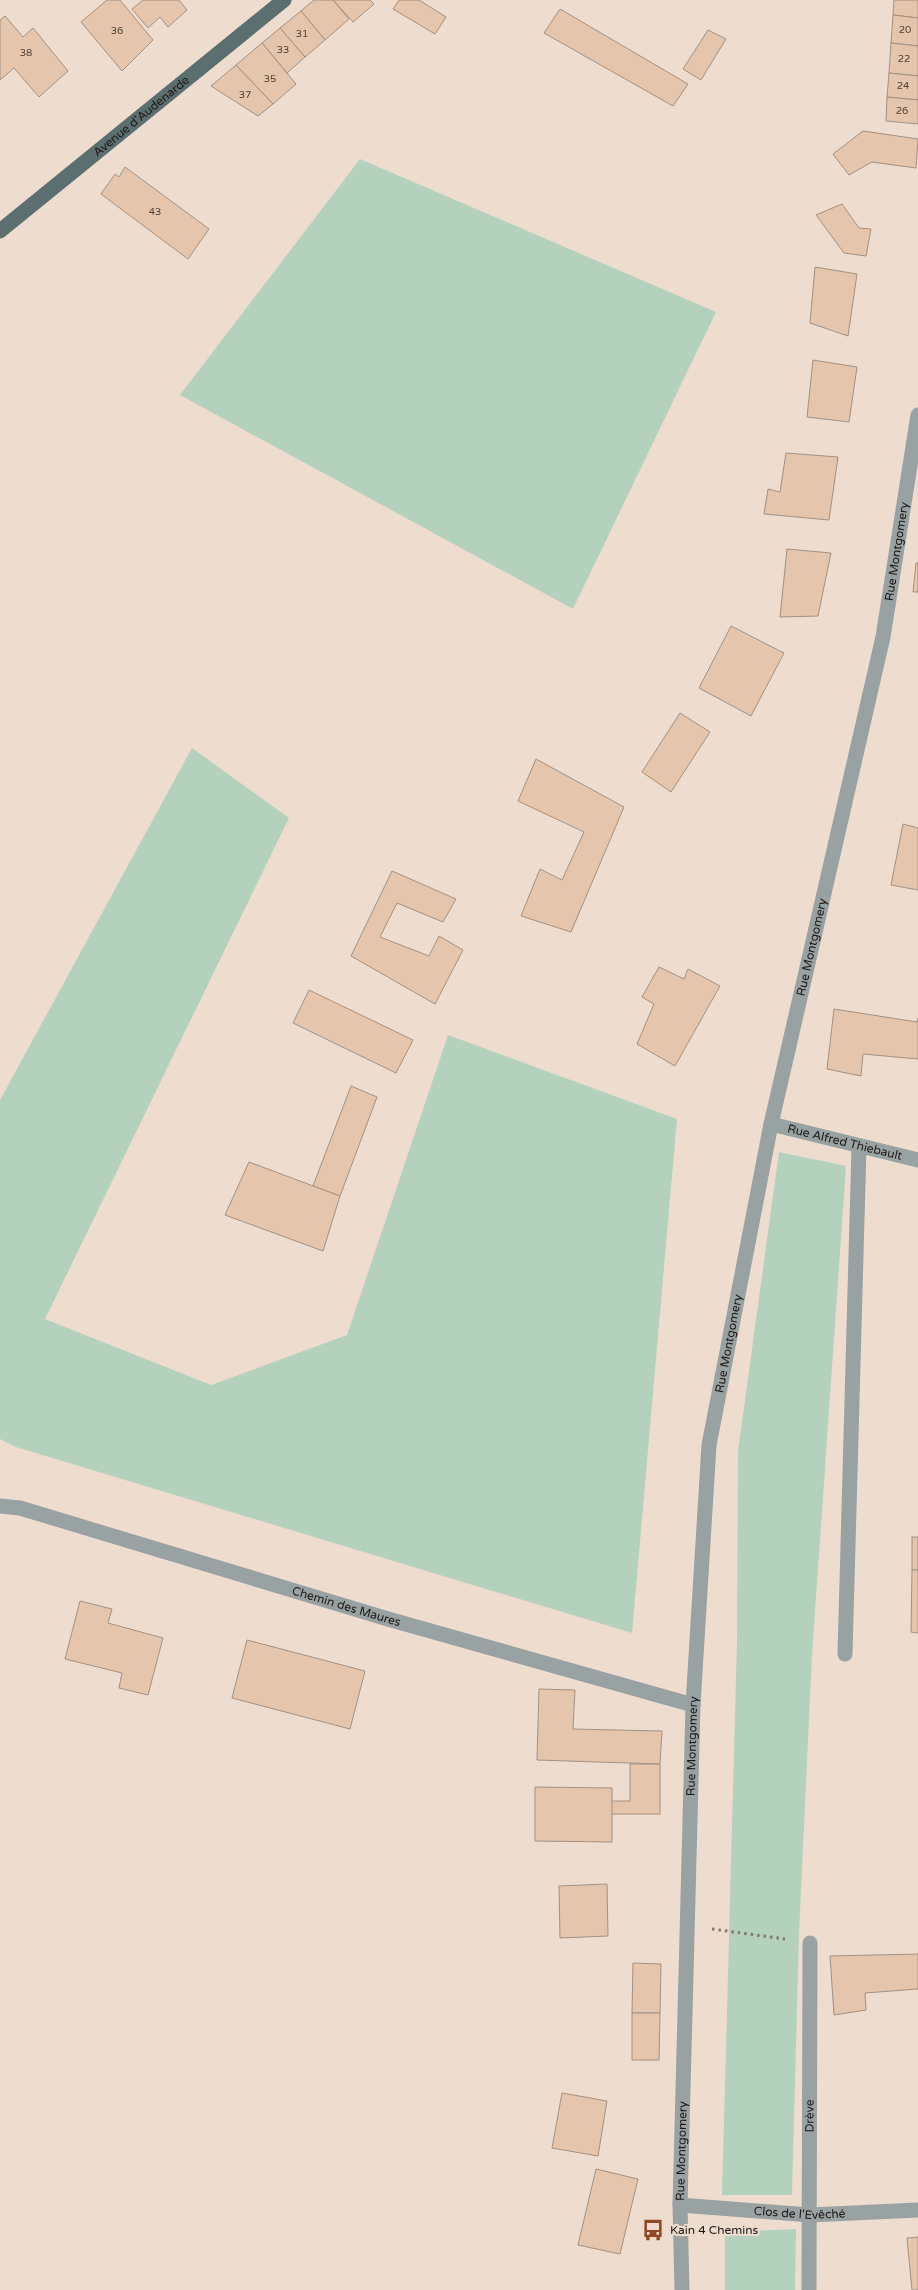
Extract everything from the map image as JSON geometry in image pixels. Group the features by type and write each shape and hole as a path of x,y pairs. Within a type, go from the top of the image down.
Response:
{"main road":[{"name":"Avenue d'Audenarde","path":"0,231 284,0"}],"street":[{"name":"Rue Montgomery","path":"682,2290 680,2205 693,1705 710,1445 771,1124 883,637 918,415"},
{"name":"Rue Alfred Thiebault","path":"771,1124 918,1160"},
{"path":"845,1654 859,1147"},
{"name":"Chemin des Maures","path":"0,1506 20,1508 388,1619 693,1705"},
{"name":"Drève","path":"809,2290 810,1943"},
{"name":"Clos de l'Evêché","path":"680,2205 810,2215 918,2210"}],"path":[{"path":"688,1925 810,1943"}],"green space":[{"path":"360,159 716,312 573,609 180,395"},
{"path":"192,748 289,818 45,1319 211,1385 347,1335 448,1035 677,1119 632,1633 16,1447 0,1439 0,1100"},
{"path":"779,1152 846,1166 812,1655 799,1934 792,2195 722,2195 737,1640 738,1451"},
{"path":"796,2229 795,2290 725,2290 725,2232"}],"building":[{"path":"107,0 120,0 153,40 122,71 81,22"},
{"path":"143,0 179,0 187,10 168,27 160,17 148,28 132,9"},
{"path":"314,0 333,0 349,19 325,40 301,11"},
{"path":"333,0 370,0 374,4 353,22"},
{"path":"399,0 419,0 446,17 435,34 393,9"},
{"path":"894,0 918,0 918,18 893,15"},
{"path":"560,9 688,84 673,106 544,33"},
{"path":"301,11 325,40 305,57 280,28"},
{"path":"893,15 918,18 918,46 891,43"},
{"path":"5,16 23,37 33,28 68,71 39,97 14,68 0,80 0,20"},
{"path":"280,28 305,57 287,73 262,43"},
{"path":"708,30 726,39 701,80 683,69"},
{"path":"262,43 296,84 273,104 236,65"},
{"path":"891,43 918,46 918,76 889,73"},
{"path":"236,65 273,104 258,116 211,86"},
{"path":"889,73 918,76 918,100 887,97"},
{"path":"887,97 918,100 918,124 886,121"},
{"path":"863,131 918,139 916,168 872,162 849,175 833,154"},
{"path":"125,167 209,229 188,259 101,194 115,174 119,177"},
{"path":"842,204 859,228 871,229 866,256 844,253 816,215"},
{"path":"815,267 857,274 848,336 810,323"},
{"path":"813,360 857,367 849,422 807,417"},
{"path":"786,453 838,457 829,520 764,514 768,489 780,492"},
{"path":"787,549 831,553 818,616 780,617"},
{"path":"916,563 918,563 918,592 913,592"},
{"path":"731,626 784,653 751,716 699,688"},
{"path":"680,713 710,732 671,792 642,772"},
{"path":"536,759 624,807 571,932 521,916 540,869 562,880 584,832 518,801"},
{"path":"903,824 918,828 918,890 891,885"},
{"path":"392,871 456,899 443,922 397,903 380,937 429,956 439,936 463,950 435,1004 351,956"},
{"path":"659,967 684,979 688,969 720,986 675,1066 637,1044 654,1004 642,997"},
{"path":"309,990 413,1040 396,1073 293,1023"},
{"path":"834,1009 917,1022 918,1018 918,1059 863,1054 861,1076 827,1069"},
{"path":"351,1086 377,1097 340,1196 313,1186"},
{"path":"249,1162 340,1196 323,1251 225,1215"},
{"path":"912,1537 918,1537 918,1570 912,1570"},
{"path":"912,1570 918,1570 918,1633 911,1632"},
{"path":"80,1601 112,1609 108,1623 163,1638 148,1695 119,1688 122,1673 65,1659"},
{"path":"247,1640 365,1671 350,1729 232,1698"},
{"path":"539,1689 575,1690 573,1729 662,1731 660,1764 537,1760"},
{"path":"630,1764 660,1764 660,1814 611,1814 611,1801 630,1801"},
{"path":"535,1787 612,1788 612,1842 535,1841"},
{"path":"607,1884 608,1936 560,1938 559,1886"},
{"path":"918,1954 918,1989 865,1993 866,2010 834,2015 830,1956"},
{"path":"633,1963 661,1964 660,2013 632,2013"},
{"path":"632,2013 660,2013 659,2060 632,2060"},
{"path":"562,2093 607,2101 598,2156 552,2148"},
{"path":"596,2169 638,2179 620,2254 578,2245"},
{"path":"918,2237 918,2290 912,2290 907,2238"}],"place":[{"name":"Kain 4 Chemins","path":"653,2230"}]}
